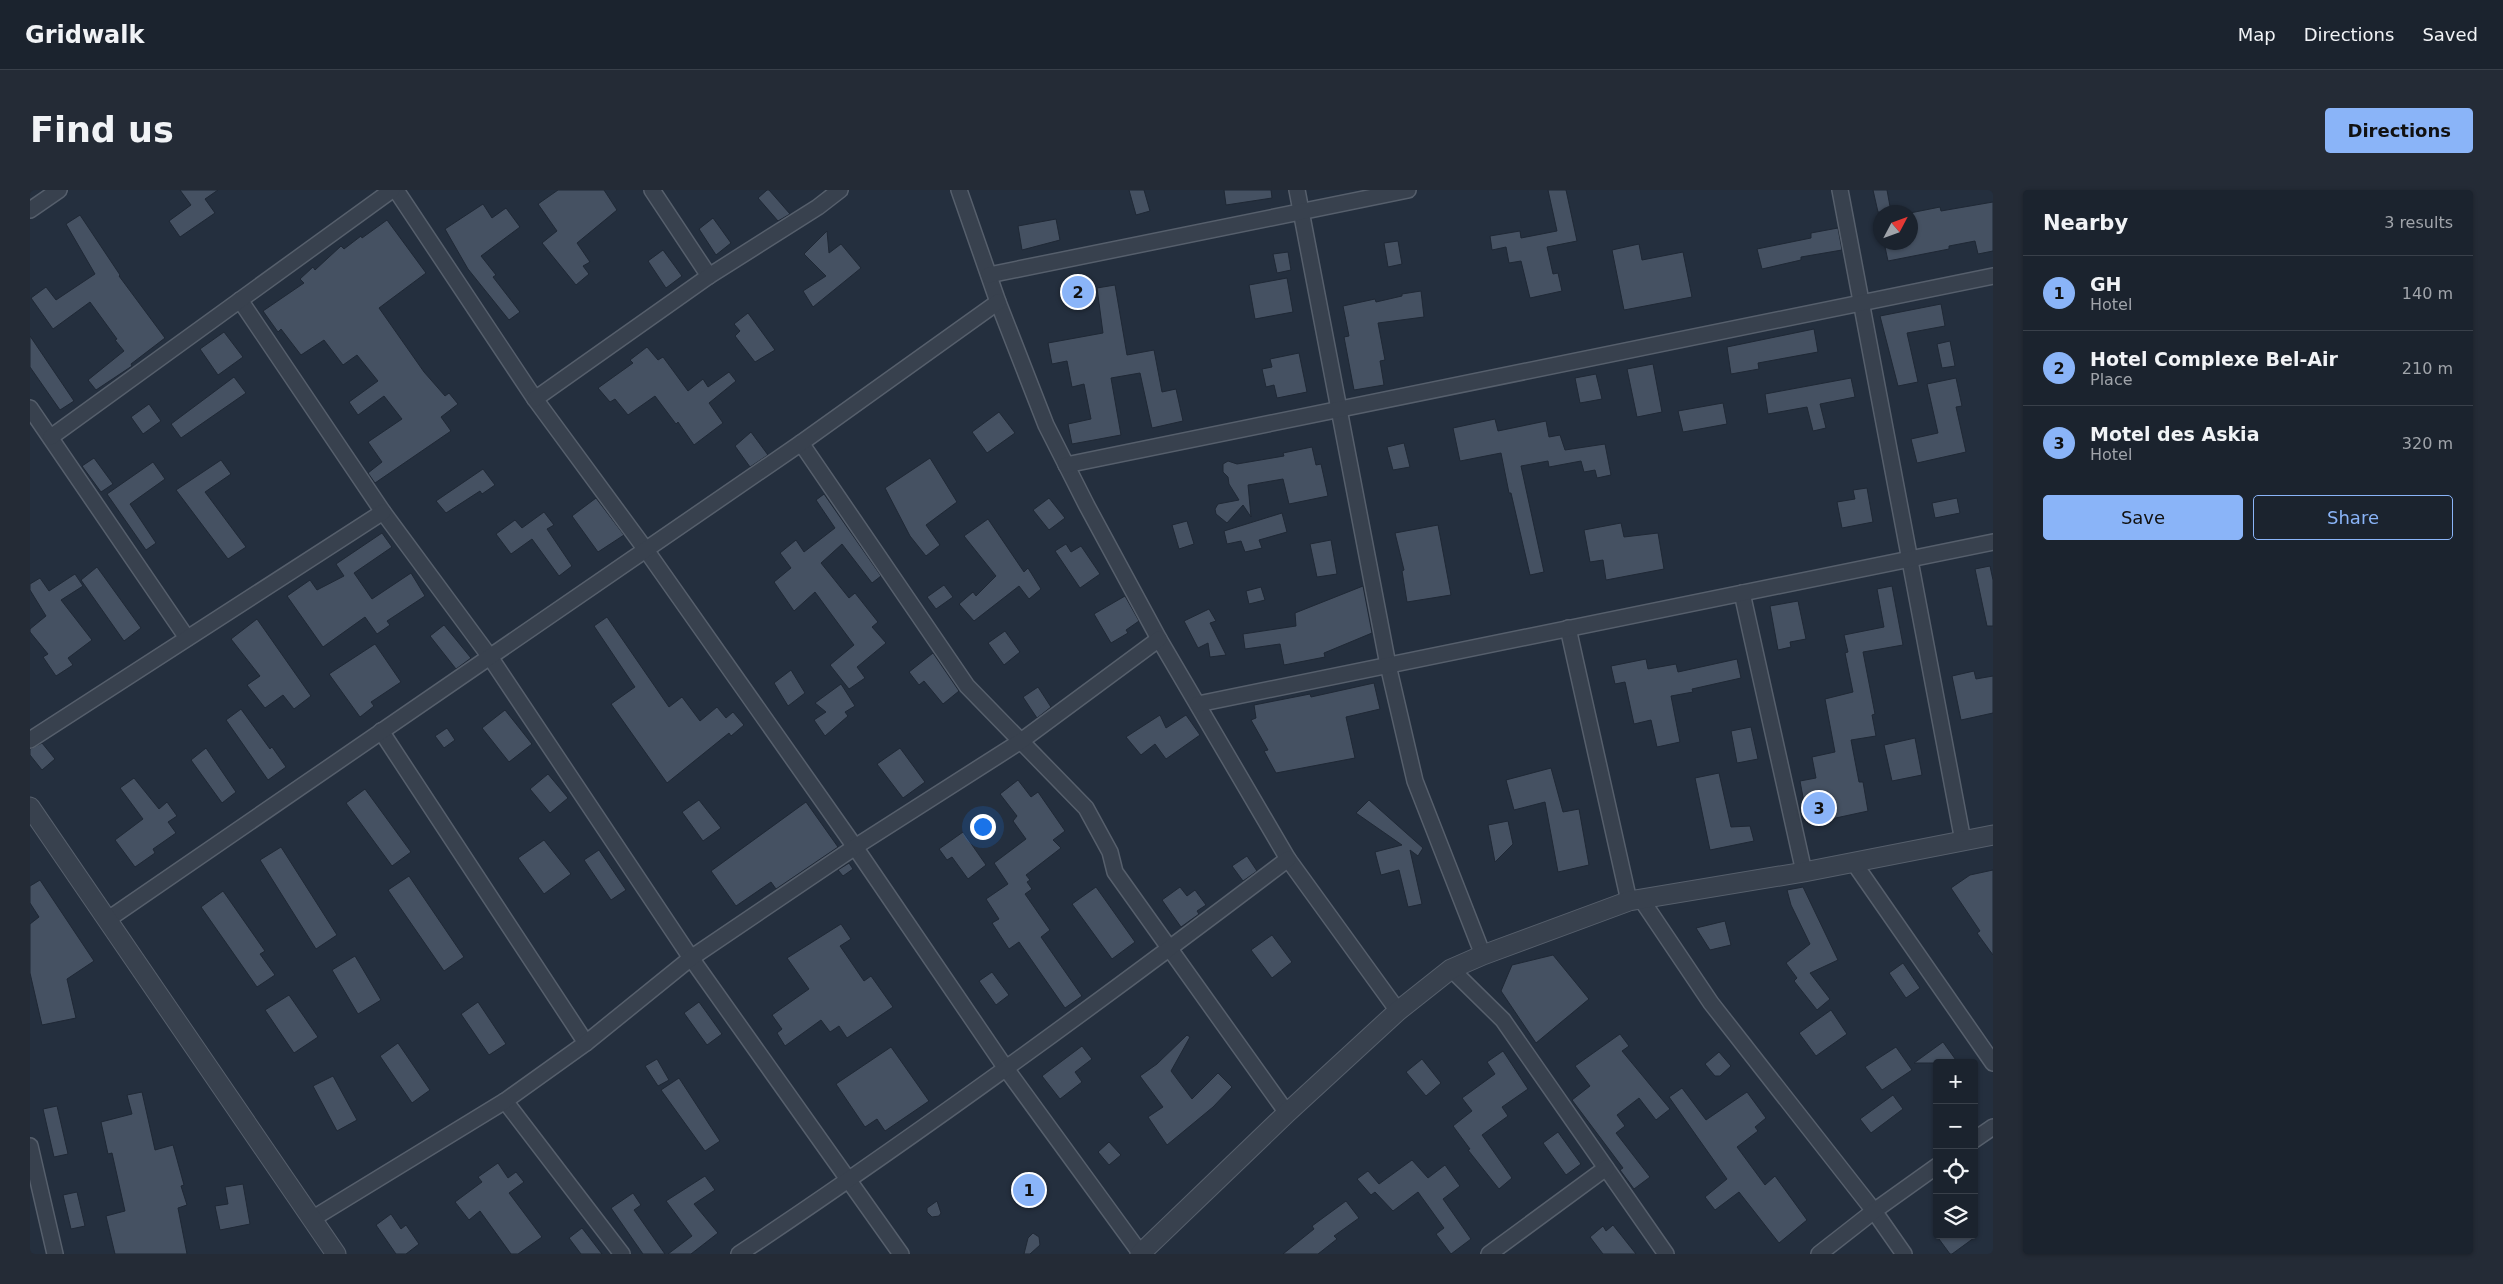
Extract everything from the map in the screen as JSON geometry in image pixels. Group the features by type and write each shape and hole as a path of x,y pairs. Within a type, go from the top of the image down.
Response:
{"street":[{"path":"30,210 59,190"},
{"path":"51,436 392,190"},
{"path":"396,190 535,399 646,550 855,847 1007,1070 1140,1254 1287,1113 1398,1011 1451,969 1482,955 1635,900 1854,863 1993,835"},
{"path":"652,190 709,276"},
{"path":"535,399 709,276 818,208 840,190"},
{"path":"959,190 998,302 1046,425 1158,640 1198,704 1288,859 1398,1011"},
{"path":"1297,190 1388,665 1415,781 1482,955"},
{"path":"989,275 1408,190"},
{"path":"1840,190 1908,559 1963,841"},
{"path":"1066,465 1732,331 1862,302 1993,276"},
{"path":"240,300 383,512 490,657 690,958 901,1254"},
{"path":"107,920 802,443 998,302"},
{"path":"30,408 51,436 187,638"},
{"path":"802,443 967,686 1086,808 1110,852 1115,872 1287,1113"},
{"path":"30,740 383,512"},
{"path":"1198,704 1993,542"},
{"path":"1742,593 1804,872"},
{"path":"1568,628 1635,900 1712,1003 1874,1211 1904,1254"},
{"path":"312,1219 505,1101 586,1044 690,958 855,847 1021,741 1158,640"},
{"path":"382,731 586,1044"},
{"path":"30,807 336,1254"},
{"path":"739,1254 848,1181 1007,1070 1288,859"},
{"path":"1854,863 1993,1063"},
{"path":"1451,969 1503,1020 1666,1254"},
{"path":"505,1101 622,1254"},
{"path":"1978,1137 1993,1127"},
{"path":"30,1146 54,1254"},
{"path":"1489,1254 1606,1168"},
{"path":"1819,1254 1874,1211 1933,1169"}],"building":[{"path":"180,190 218,190 205,199 215,213 180,237 169,221 191,205"},
{"path":"558,190 604,190 617,210 577,243 590,262 583,266 589,274 576,285 542,243 557,231 538,204"},
{"path":"767,190 790,214 778,221 758,198"},
{"path":"1129,190 1144,190 1150,211 1136,215"},
{"path":"1224,190 1271,190 1272,198 1226,205"},
{"path":"1548,190 1566,190 1577,241 1547,247 1553,274 1558,273 1562,291 1530,298 1521,261 1509,263 1506,247 1492,250 1490,236 1520,231 1521,238 1557,231"},
{"path":"1873,190 1887,190 1890,205 1876,205"},
{"path":"1993,202 1993,251 1978,254 1975,241 1949,246 1949,249 1888,261 1886,250 1918,250 1918,211 1940,207 1941,211"},
{"path":"483,204 492,218 506,208 520,227 481,256 496,275 493,277 520,312 509,320 468,269 445,229"},
{"path":"80,215 119,276 165,338 131,364 132,366 96,390 88,380 124,351 115,340 117,339 90,302 53,329 31,298 46,287 56,300 95,274 66,224"},
{"path":"713,218 731,243 716,255 699,229"},
{"path":"1056,219 1060,240 1022,250 1018,226"},
{"path":"387,220 426,273 379,308 424,372 445,396 449,393 458,404 441,417 451,431 375,483 368,473 382,462 368,442 402,419 384,396 358,415 349,402 378,381 357,355 343,365 324,340 301,355 281,329 278,332 263,311 304,283 300,279 313,267 315,270 341,246 344,249"},
{"path":"1838,228 1842,250 1801,257 1801,260 1762,269 1757,249 1811,238 1811,233"},
{"path":"827,231 829,253 841,244 861,268 813,307 803,291 826,276 804,254"},
{"path":"1398,241 1402,264 1388,267 1384,243"},
{"path":"1639,244 1642,260 1683,252 1692,297 1624,310 1612,250"},
{"path":"663,250 682,276 666,288 648,261"},
{"path":"1288,252 1291,270 1277,273 1273,254"},
{"path":"1287,278 1293,312 1255,319 1249,285"},
{"path":"1084,282 1087,299 1073,303 1069,285"},
{"path":"1115,285 1127,355 1154,350 1162,392 1176,389 1183,421 1152,428 1140,373 1111,378 1121,435 1072,444 1068,424 1091,419 1084,384 1072,387 1067,361 1052,364 1048,343 1103,333 1097,288"},
{"path":"1421,291 1424,317 1378,323 1385,360 1380,361 1384,385 1354,390 1344,337 1349,336 1343,306 1375,299 1376,302 1402,296 1402,294"},
{"path":"1941,304 1945,326 1907,333 1918,382 1898,386 1880,316"},
{"path":"748,313 775,350 755,362 735,336 740,331 734,324"},
{"path":"1814,329 1818,352 1758,363 1759,369 1731,374 1727,347"},
{"path":"224,332 243,357 218,375 200,349"},
{"path":"30,336 74,401 60,410 30,367"},
{"path":"1950,341 1955,366 1942,368 1937,344"},
{"path":"647,347 658,360 663,357 688,391 703,379 708,387 729,372 736,381 709,403 723,423 694,445 678,422 676,424 655,396 628,415 615,399 610,402 598,388 633,363 630,360"},
{"path":"1299,353 1307,392 1277,398 1274,385 1266,387 1262,369 1272,367 1270,359"},
{"path":"1653,364 1662,412 1637,417 1627,369"},
{"path":"1596,374 1602,399 1580,403 1575,378"},
{"path":"234,377 246,393 181,438 171,424"},
{"path":"1851,378 1855,397 1820,404 1826,428 1813,431 1807,407 1768,414 1765,394"},
{"path":"1956,378 1962,406 1956,407 1966,452 1917,463 1911,439 1938,433 1927,384"},
{"path":"1723,403 1727,424 1683,432 1678,411"},
{"path":"149,404 161,421 143,434 131,417"},
{"path":"999,412 1015,433 987,453 972,432"},
{"path":"1495,419 1498,431 1546,421 1549,437 1560,435 1565,450 1605,444 1611,475 1597,478 1595,470 1584,472 1581,461 1549,467 1548,461 1521,466 1544,572 1530,575 1501,453 1460,461 1453,428"},
{"path":"751,432 768,455 750,467 735,446"},
{"path":"1404,443 1410,467 1393,470 1387,447"},
{"path":"1312,447 1316,465 1321,464 1328,496 1289,504 1283,479 1248,485 1251,517 1243,505 1227,523 1216,514 1215,509 1218,504 1239,500 1229,484 1228,477 1223,472 1223,464 1228,461 1237,464 1284,456 1283,453"},
{"path":"94,458 113,484 101,492 82,466"},
{"path":"930,458 957,502 926,525 940,545 926,556 910,536 885,488"},
{"path":"221,460 231,474 205,492 246,547 228,559 176,490"},
{"path":"153,462 165,479 130,504 156,543 146,550 107,494"},
{"path":"483,469 495,485 482,494 480,491 446,513 436,501"},
{"path":"1867,488 1873,522 1842,528 1837,502 1855,499 1853,490"},
{"path":"824,494 881,576 872,583 842,544 821,563 849,598 855,593 878,622 872,627 886,643 857,667 865,678 849,689 830,665 854,645 815,592 794,611 774,582 791,568 780,553 796,540 804,552 835,528 816,500"},
{"path":"596,498 624,535 598,552 572,516"},
{"path":"1049,498 1065,518 1049,530 1033,510"},
{"path":"1957,498 1960,513 1935,518 1932,503"},
{"path":"544,512 554,525 547,529 572,566 559,576 532,539 511,554 496,534 515,520 522,528"},
{"path":"1282,513 1287,532 1259,540 1262,548 1245,552 1241,541 1227,544 1224,531"},
{"path":"988,519 1024,572 1028,568 1041,589 1029,599 1019,586 974,621 959,604 973,592 976,596 996,576 964,536"},
{"path":"1187,521 1194,544 1179,549 1172,525"},
{"path":"1621,523 1624,537 1658,533 1664,569 1606,580 1603,560 1590,562 1584,530"},
{"path":"1438,525 1451,595 1407,602 1402,571 1404,570 1395,533"},
{"path":"382,533 392,547 354,573 372,599 411,573 425,596 387,621 390,625 377,634 365,617 323,647 287,596 310,580 317,590 344,576 336,564"},
{"path":"1331,540 1337,574 1317,577 1310,544"},
{"path":"1066,544 1071,552 1081,546 1100,574 1080,588 1055,551"},
{"path":"1990,566 1993,580 1993,626 1987,626 1975,569"},
{"path":"97,567 141,628 124,641 81,580"},
{"path":"75,574 83,586 61,600 92,640 68,658 73,665 56,676 43,657 48,654 30,632 30,629 46,616 30,590 30,584 40,578 49,591"},
{"path":"944,585 953,597 936,609 927,597"},
{"path":"1363,586 1372,633 1324,653 1325,657 1284,665 1280,644 1245,649 1243,634 1296,626 1295,613"},
{"path":"1892,586 1903,645 1863,652 1875,714 1872,715 1876,736 1851,740 1859,782 1863,782 1868,811 1808,824 1800,781 1816,778 1812,757 1835,752 1825,699 1853,692 1845,653 1848,652 1844,635 1884,627 1877,589"},
{"path":"1261,587 1265,600 1249,604 1246,591"},
{"path":"1125,596 1139,621 1126,630 1128,633 1111,643 1094,614"},
{"path":"1798,601 1806,639 1790,642 1791,647 1778,650 1770,606"},
{"path":"1209,609 1216,621 1210,623 1226,655 1210,657 1208,643 1198,648 1184,621"},
{"path":"607,617 669,707 682,697 700,721 717,707 726,718 733,712 744,725 731,736 729,733 667,783 611,704 635,687 594,626"},
{"path":"257,619 311,696 294,709 283,695 265,708 247,685 260,676 231,639"},
{"path":"444,625 471,658 456,669 430,636"},
{"path":"1005,631 1020,652 1004,665 988,643"},
{"path":"375,644 401,682 371,702 374,706 360,717 329,674"},
{"path":"933,653 959,691 943,704 924,681 919,685 909,672"},
{"path":"1646,659 1648,669 1676,664 1678,672 1737,659 1741,678 1692,689 1693,692 1671,696 1680,742 1657,747 1651,720 1634,724 1625,682 1615,684 1611,666"},
{"path":"791,670 805,693 788,706 774,683"},
{"path":"1974,671 1976,679 1993,676 1993,713 1961,720 1952,676"},
{"path":"1374,683 1380,709 1346,717 1355,758 1276,773 1264,751 1268,750 1251,720 1256,718 1254,705 1310,694 1311,697"},
{"path":"841,684 855,706 845,712 848,716 825,736 814,720 826,712 815,703"},
{"path":"1038,687 1051,707 1037,718 1023,697"},
{"path":"241,709 270,749 272,747 286,767 268,780 226,720"},
{"path":"505,710 532,744 509,762 482,728"},
{"path":"1160,715 1166,728 1186,715 1200,735 1166,759 1155,744 1141,755 1126,737"},
{"path":"1751,727 1758,759 1737,763 1731,731"},
{"path":"447,728 455,740 444,748 435,736"},
{"path":"1915,738 1922,775 1892,781 1884,745"},
{"path":"42,743 55,759 42,770 30,755 30,749"},
{"path":"206,748 236,792 222,803 191,760"},
{"path":"900,748 925,782 903,798 877,764"},
{"path":"1551,768 1563,812 1579,809 1589,865 1558,872 1545,802 1514,810 1506,780"},
{"path":"1719,773 1731,827 1750,826 1754,841 1710,850 1695,778"},
{"path":"548,774 568,798 550,813 530,789"},
{"path":"134,778 159,809 167,802 177,816 168,822 176,833 153,849 155,853 135,867 115,840 143,819 120,788"},
{"path":"1018,780 1031,797 1038,792 1065,831 1053,840 1061,848 1026,875 1030,880 1027,882 1032,889 1025,894 1050,930 1041,937 1082,996 1065,1008 1019,942 1009,949 992,923 999,919 986,899 1008,884 994,863 1026,839 1013,821 1017,816 1000,794"},
{"path":"365,789 411,852 392,866 346,803"},
{"path":"699,800 721,828 703,841 682,812"},
{"path":"1369,800 1423,848 1418,856 1410,850 1422,904 1408,907 1399,870 1381,875 1375,852 1402,845 1356,813"},
{"path":"806,802 838,847 776,889 771,882 736,906 711,871"},
{"path":"1508,821 1513,844 1495,862 1488,825"},
{"path":"963,832 986,865 968,879 952,857 947,860 939,849"},
{"path":"544,840 571,874 544,894 518,858"},
{"path":"281,847 337,935 316,949 260,860"},
{"path":"599,850 626,890 611,900 584,860"},
{"path":"1247,856 1257,871 1243,881 1232,866"},
{"path":"849,863 853,869 843,876 838,870"},
{"path":"1993,870 1993,955 1977,933 1980,931 1951,888 1970,875"},
{"path":"409,876 464,957 444,971 388,890"},
{"path":"40,880 94,961 67,979 76,1018 42,1025 30,973 30,924 39,917 30,903 30,886"},
{"path":"1096,887 1135,942 1112,959 1072,904"},
{"path":"1180,887 1187,896 1195,890 1206,905 1197,911 1199,914 1181,927 1162,900"},
{"path":"1803,887 1838,960 1810,973 1830,999 1817,1010 1794,981 1797,978 1786,963 1810,944 1791,905 1787,890"},
{"path":"223,891 265,951 260,954 275,975 257,987 201,907"},
{"path":"1725,921 1731,945 1710,950 1696,928"},
{"path":"841,924 851,939 840,946 864,981 871,976 893,1007 847,1038 839,1026 830,1032 821,1020 785,1046 777,1033 782,1029 772,1015 809,989 787,958"},
{"path":"1272,935 1292,962 1272,978 1251,950"},
{"path":"1553,955 1589,999 1536,1043 1501,991 1512,965"},
{"path":"355,956 381,1000 358,1014 332,970"},
{"path":"1903,963 1920,988 1906,998 1889,973"},
{"path":"992,972 1009,995 996,1005 979,981"},
{"path":"289,995 318,1037 294,1053 265,1010"},
{"path":"478,1002 506,1044 489,1055 461,1014"},
{"path":"699,1002 722,1034 707,1045 684,1013"},
{"path":"1831,1010 1847,1034 1816,1056 1799,1033"},
{"path":"1620,1034 1629,1046 1622,1051 1670,1109 1656,1120 1639,1098 1617,1115 1625,1126 1616,1133 1650,1177 1634,1189 1620,1170 1623,1168 1572,1100 1590,1086 1575,1066"},
{"path":"1187,1035 1190,1037 1171,1071 1192,1099 1218,1073 1232,1087 1213,1107 1167,1145 1148,1117 1163,1107 1140,1076 1157,1064"},
{"path":"1943,1042 1955,1059 1933,1059 1933,1063 1914,1063"},
{"path":"398,1043 430,1090 412,1103 380,1056"},
{"path":"1082,1046 1092,1059 1075,1072 1082,1082 1060,1099 1042,1076"},
{"path":"891,1047 929,1101 885,1131 877,1119 865,1127 836,1084"},
{"path":"1896,1047 1912,1070 1882,1090 1865,1067"},
{"path":"1503,1051 1528,1089 1502,1107 1508,1116 1482,1135 1512,1178 1499,1189 1468,1150 1470,1149 1453,1126 1472,1111 1462,1098 1495,1074 1487,1062"},
{"path":"1719,1052 1731,1066 1720,1076 1715,1076 1705,1064"},
{"path":"657,1059 669,1080 658,1086 645,1066"},
{"path":"1422,1059 1441,1083 1426,1096 1406,1072"},
{"path":"333,1076 357,1120 337,1131 313,1086"},
{"path":"679,1078 720,1141 705,1151 661,1090"},
{"path":"1682,1088 1706,1120 1747,1092 1766,1118 1755,1127 1758,1131 1737,1147 1765,1185 1775,1176 1807,1220 1779,1243 1739,1192 1715,1210 1705,1197 1727,1179 1669,1097"},
{"path":"142,1092 155,1150 173,1145 184,1185 181,1186 187,1205 178,1208 187,1254 115,1254 106,1216 125,1211 112,1153 108,1154 101,1122 132,1114 127,1095"},
{"path":"1893,1095 1903,1109 1871,1133 1860,1119"},
{"path":"57,1106 68,1154 54,1157 43,1109"},
{"path":"1558,1132 1581,1164 1566,1175 1543,1143"},
{"path":"1109,1142 1121,1155 1109,1165 1098,1152"},
{"path":"1412,1160 1428,1178 1445,1165 1460,1186 1443,1199 1471,1239 1451,1254 1436,1234 1444,1228 1418,1192 1393,1211 1375,1192 1371,1195 1357,1179 1368,1171 1379,1184"},
{"path":"498,1163 508,1178 516,1172 524,1182 509,1193 542,1237 518,1254 511,1254 480,1211 469,1220 455,1202 482,1182 478,1177"},
{"path":"705,1176 715,1190 694,1204 718,1233 691,1254 668,1254 692,1236 666,1201"},
{"path":"243,1184 250,1224 220,1230 215,1206 228,1204 225,1187"},
{"path":"77,1192 85,1226 71,1229 63,1195"},
{"path":"633,1193 641,1205 634,1210 665,1254 643,1254 611,1208"},
{"path":"937,1201 941,1213 939,1216 932,1217 927,1212 927,1208"},
{"path":"1346,1201 1359,1218 1334,1236 1337,1239 1318,1254 1283,1254 1314,1229 1312,1226"},
{"path":"391,1214 401,1229 406,1225 419,1244 406,1254 396,1254 376,1225"},
{"path":"1613,1225 1636,1254 1603,1254 1590,1237 1603,1226 1606,1231"},
{"path":"582,1228 602,1254 581,1254 569,1238"},
{"path":"1033,1233 1039,1237 1040,1245 1030,1254 1024,1254 1028,1238"},
{"path":"1939,1239 1973,1239 1952,1254 1950,1254"}],"place":[{"name":"Hotel Complexe Bel-Air","path":"1078,292"},
{"name":"Motel des Askia","path":"1819,808"},
{"name":"GH","path":"1029,1190"}]}
